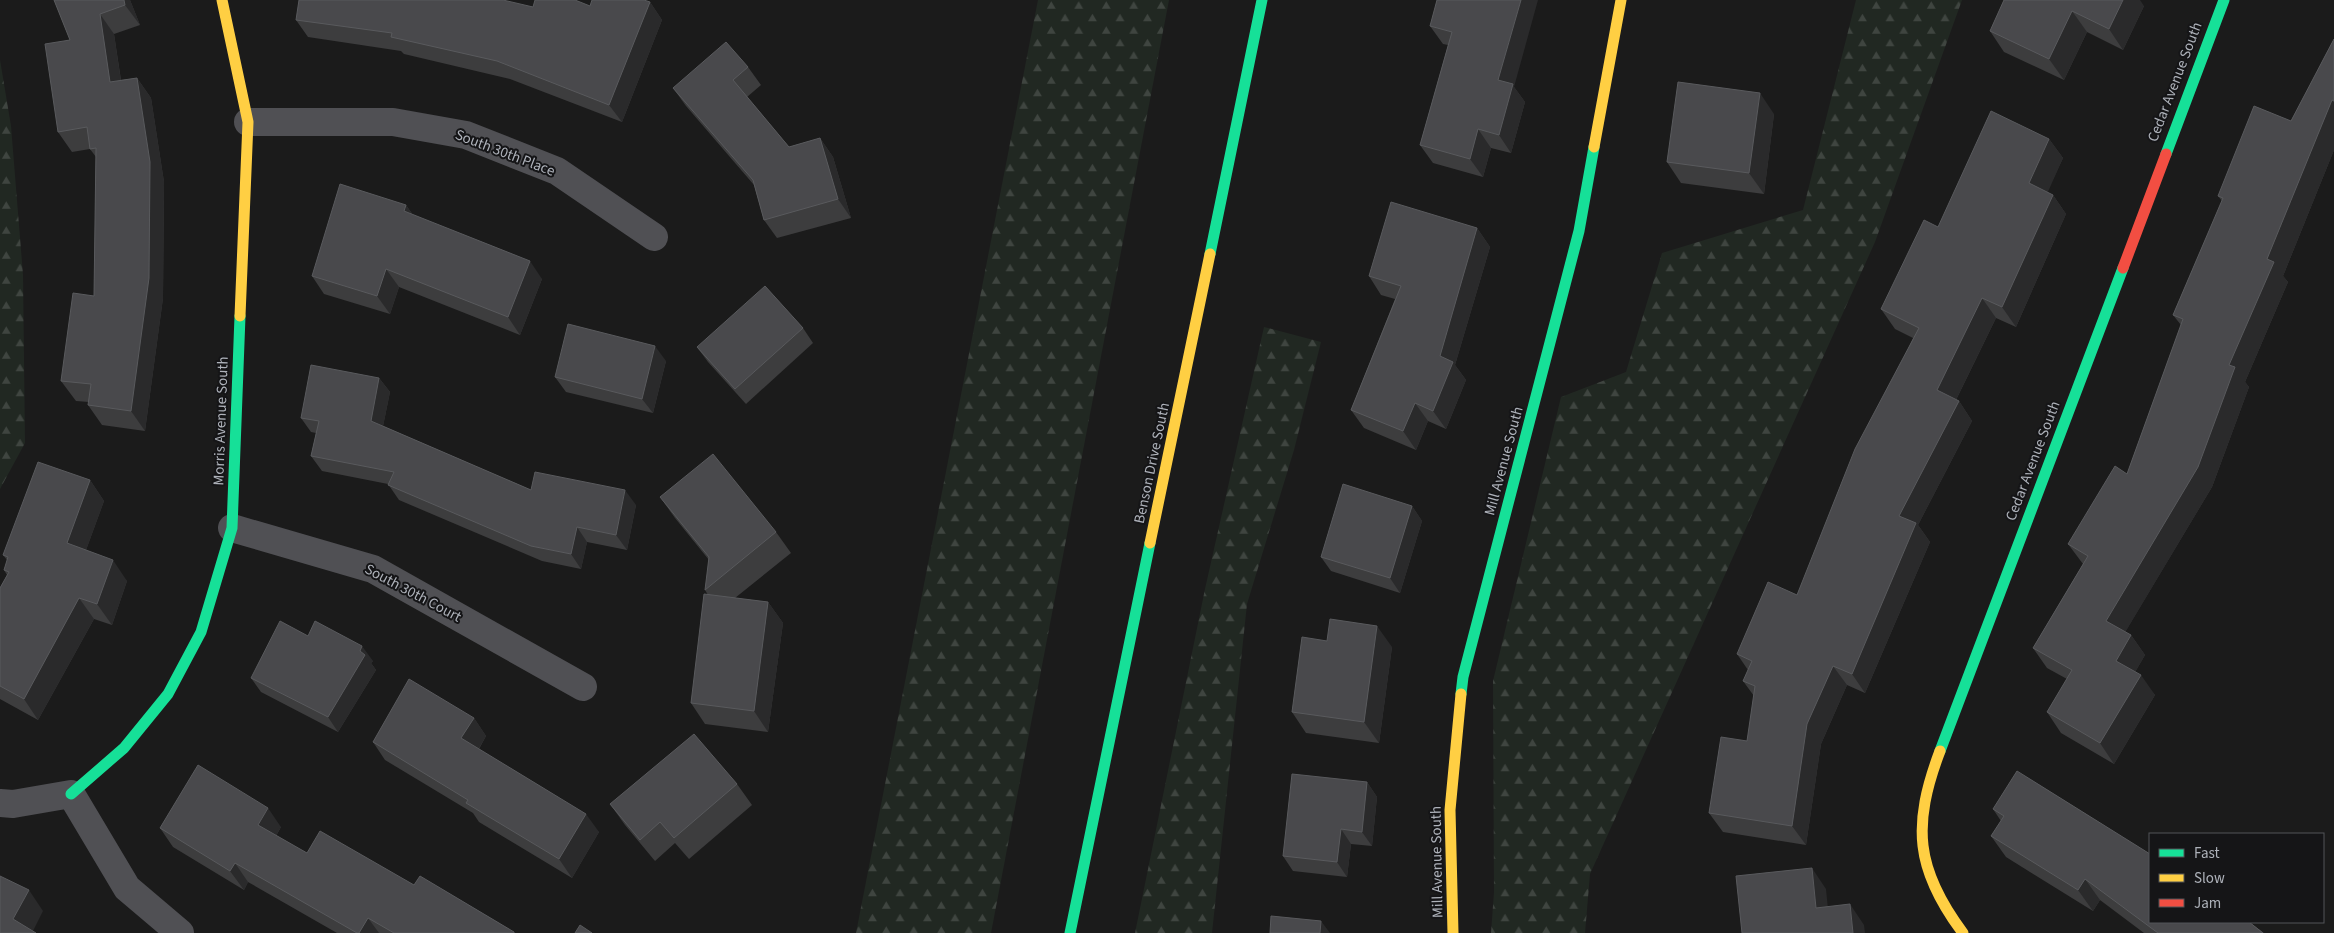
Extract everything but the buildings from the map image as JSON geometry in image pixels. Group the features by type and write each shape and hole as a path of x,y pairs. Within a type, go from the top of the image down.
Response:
{"street":[{"name":"Morris Avenue South","path":"71,794 124,748 168,694 201,632 232,528 248,122 222,0"},
{"name":"Benson Drive South","path":"1070,933 1262,0"},
{"name":"Mill Avenue South","path":"1453,933 1450,810 1464,677 1579,231 1621,0"},
{"name":"Cedar Avenue South","path":"1963,933 1949,915 1930,880 1921,835 1927,785 2224,0"},
{"name":"South 30th Place","path":"248,122 393,122 466,135 557,171 654,237"},
{"name":"South 30th Court","path":"232,528 374,569 582,687"},
{"path":"0,803 13,804 71,794 127,888 180,933"}],"green space":[{"path":"1038,0 1169,0 991,933 856,933"},
{"path":"1856,0 1962,0 1875,242 1590,874 1585,933 1491,933 1494,892 1493,681 1561,397 1626,372 1662,253 1803,210"},
{"path":"0,60 11,126 23,275 25,443 0,489"},
{"path":"1264,327 1321,342 1294,450 1247,604 1212,933 1135,933 1205,589"}],"traffic: fast":[{"path":"1210,254 1262,0"},
{"path":"2166,154 2224,0"},
{"path":"1461,694 1463,677 1579,231 1594,147"},
{"path":"1940,751 2123,268"},
{"path":"71,794 124,748 168,694 201,632 232,528 240,316"},
{"path":"1070,933 1150,543"}],"traffic: slow":[{"path":"222,0 248,122 240,316"},
{"path":"1594,147 1621,0"},
{"path":"1150,543 1210,254"},
{"path":"1453,933 1450,810 1461,694"},
{"path":"1940,751 1925,802 1922,824 1923,846 1927,867 1935,888 1963,933"}],"traffic: jam":[{"path":"2123,268 2166,154"}]}
